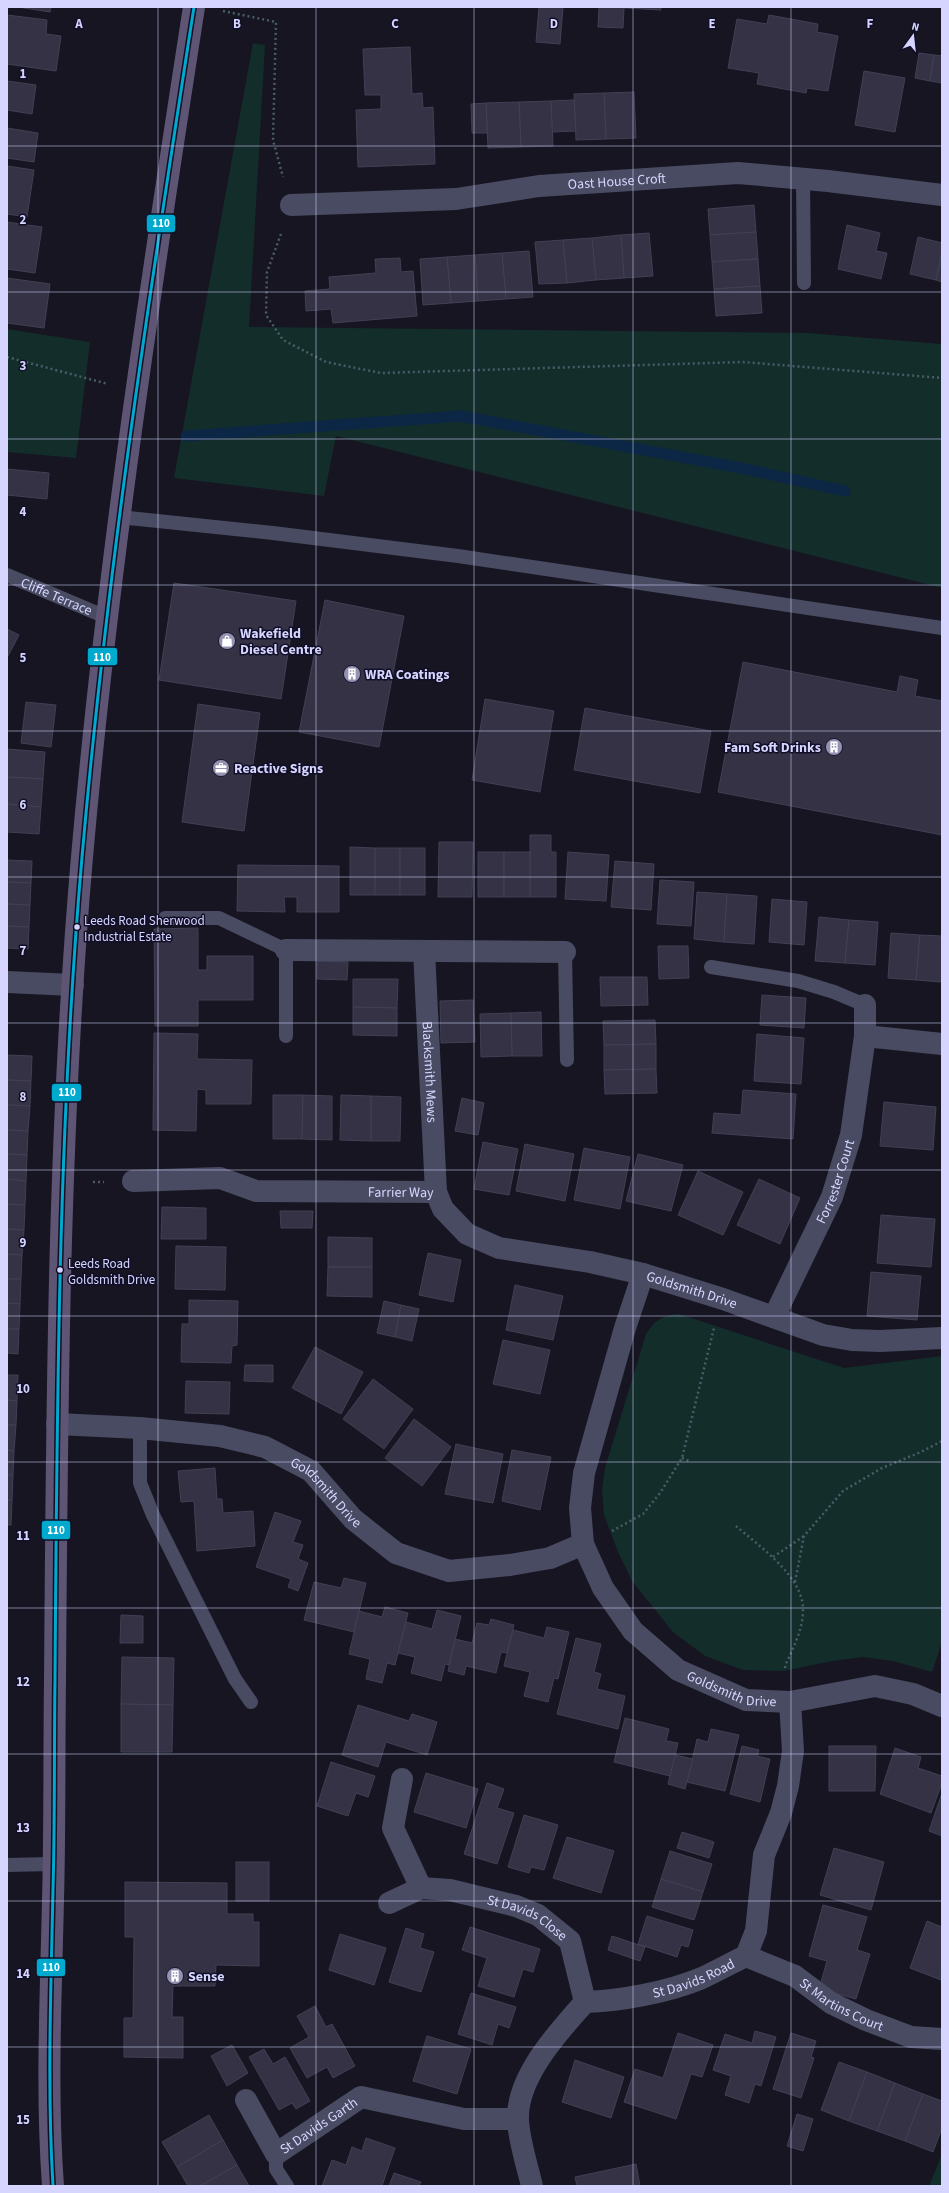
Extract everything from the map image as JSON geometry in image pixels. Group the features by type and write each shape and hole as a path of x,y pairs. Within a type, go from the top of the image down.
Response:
{"main road":[{"path":"53,2186 50,2140 50,2073 57,1424 63,1182 73,985 82,860 106,617 136,392 194,7"}],"street":[{"name":"Oast House Croft","path":"291,205 456,199 539,186 738,173 803,178 942,195"},
{"path":"286,950 565,952"},
{"name":"Blacksmith Mews","path":"424,951 436,1192"},
{"path":"7,982 73,985"},
{"name":"Forrester Court","path":"774,1317 832,1197 851,1135 864,1036 865,1005"},
{"path":"864,1036 942,1044"},
{"name":"Farrier Way","path":"133,1181 220,1178 256,1191 436,1192 443,1209 467,1234 499,1248 590,1262 643,1274"},
{"name":"Goldsmith Drive","path":"942,1338 880,1341 852,1340 823,1335 723,1299 643,1274 625,1328 584,1473 580,1508 584,1544 603,1588 633,1631 678,1670 746,1700 790,1702 875,1686 913,1694 942,1706"},
{"name":"Goldsmith Drive","path":"57,1424 140,1428 220,1436 265,1447 311,1471 353,1519 396,1553 449,1572 510,1565 550,1558 584,1544"},
{"name":"St Davids Road","path":"585,2002 609,2001 655,1992 700,1978 746,1956 756,1931 764,1855 781,1813 788,1786 793,1751 790,1702"},
{"path":"389,1904 421,1888 393,1828 402,1779"},
{"name":"St Davids Close","path":"421,1888 450,1890 516,1906 538,1915 570,1941 585,2002"},
{"name":"St Martins Court","path":"746,1956 795,1976 831,2002 866,2020 911,2037 942,2039"},
{"path":"532,2186 518,2119 524,2086 552,2038 585,2002"},
{"name":"St Davids Garth","path":"246,2100 276,2154 361,2097 464,2119 518,2119"}],"lane":[{"path":"803,178 804,283"},
{"path":"119,517 273,533 458,556 942,628"},
{"name":"Cliffe Terrace","path":"7,575 106,617"},
{"path":"165,918 220,918 286,950 286,1036"},
{"path":"565,952 567,1060"},
{"path":"711,967 798,981 834,992 865,1005"},
{"path":"140,1428 140,1483 154,1515 232,1672 251,1702"},
{"path":"7,1865 53,1864"},
{"path":"276,2154 276,2168 287,2186"}],"path":[{"path":"218,10 276,22 273,140 291,205 268,272 266,315 283,340 326,362 380,373 743,362 942,378"},
{"path":"7,357 136,392"},
{"path":"63,1182 133,1181"},
{"path":"584,1544 643,1514 660,1493 682,1458 706,1356 723,1299"},
{"path":"773,1557 804,1536 843,1491 882,1468 921,1452 942,1441"},
{"path":"682,1458 689,1461"},
{"path":"736,1526 773,1557 796,1582"},
{"path":"790,1702 785,1666 798,1637 804,1610 796,1582 804,1536"}],"green space":[{"path":"253,43 265,45 249,327 807,333 942,344 942,588 336,436 324,496 174,478"},
{"path":"7,329 90,342 76,458 7,452"},
{"path":"679,1314 844,1368 942,1356 942,1642 932,1672 893,1661 863,1657 832,1661 784,1671 743,1670 705,1656 673,1632 632,1581 618,1552 604,1515 602,1490 605,1468 646,1334 656,1322 664,1317"},
{"path":"942,2154 942,2186 929,2186"}],"building":[{"path":"18,7 51,7 50,12"},
{"path":"539,7 563,7 560,44 536,42"},
{"path":"599,7 661,7 661,10 624,8 623,28 598,27"},
{"path":"7,15 47,20 46,34 61,36 56,71 7,64"},
{"path":"769,15 818,24 817,32 838,36 828,91 807,88 806,93 757,84 759,73 728,68 737,19 767,24"},
{"path":"410,47 412,94 422,93 423,108 433,107 435,164 358,167 356,110 381,109 381,95 365,95 363,49"},
{"path":"919,53 934,55 930,81 915,78"},
{"path":"934,55 942,56 942,83 930,81"},
{"path":"864,71 905,78 895,132 855,125"},
{"path":"7,81 36,85 32,114 7,110"},
{"path":"634,92 636,138 606,139 604,93"},
{"path":"604,93 606,139 576,140 574,94"},
{"path":"574,100 576,131 552,132 551,101"},
{"path":"551,101 553,146 521,147 519,102"},
{"path":"519,102 521,147 488,148 486,103"},
{"path":"486,103 487,133 472,133 471,104"},
{"path":"7,128 38,133 34,162 7,158"},
{"path":"7,166 34,170 27,217 7,214"},
{"path":"754,205 756,232 710,235 708,209"},
{"path":"7,222 42,227 35,273 7,269"},
{"path":"847,225 880,233 876,251 887,253 881,279 838,269"},
{"path":"756,232 758,259 712,262 710,235"},
{"path":"649,233 653,276 624,278 621,235"},
{"path":"621,235 624,278 596,280 592,238"},
{"path":"918,237 942,243 942,252 936,280 910,274"},
{"path":"592,238 596,280 567,283 563,240"},
{"path":"563,240 567,283 539,284 535,242"},
{"path":"529,251 533,297 506,299 502,253"},
{"path":"942,252 942,282 936,280"},
{"path":"502,253 506,299 478,301 475,255"},
{"path":"475,255 478,301 451,303 447,257"},
{"path":"447,257 451,303 423,305 420,259"},
{"path":"400,258 401,272 413,271 417,316 333,323 331,309 306,311 305,291 330,289 329,277 376,273 375,259"},
{"path":"758,259 760,286 714,289 712,262"},
{"path":"7,278 50,284 44,328 7,323"},
{"path":"760,286 762,313 716,316 714,289"},
{"path":"7,469 49,473 47,499 7,495"},
{"name":"Wakefield Diesel Centre","path":"174,583 296,601 281,699 159,680"},
{"name":"WRA Coatings","path":"325,600 404,616 379,747 299,732"},
{"path":"7,629 19,635 7,658"},
{"name":"Fam Soft Drinks","path":"743,662 897,692 900,676 918,680 915,696 942,701 942,835 718,792"},
{"path":"485,699 554,711 540,792 472,780"},
{"path":"26,702 56,705 51,747 21,743"},
{"name":"Reactive Signs","path":"198,704 260,713 244,831 182,822"},
{"path":"585,708 711,731 700,793 574,770"},
{"path":"7,749 45,752 43,779 7,777"},
{"path":"7,777 43,779 41,807 7,804"},
{"path":"7,804 41,807 39,834 7,832"},
{"path":"530,835 551,835 551,852 556,852 556,897 530,897"},
{"path":"439,842 473,842 472,897 438,897"},
{"path":"350,847 375,848 375,895 350,895"},
{"path":"375,848 400,848 400,895 375,895"},
{"path":"400,848 425,848 425,895 400,895"},
{"path":"478,852 504,852 504,897 478,897"},
{"path":"504,852 530,852 530,897 504,897"},
{"path":"568,852 609,855 606,901 565,899"},
{"path":"7,860 32,861 31,883 7,882"},
{"path":"615,861 654,864 651,910 611,907"},
{"path":"238,865 339,866 339,912 297,912 297,897 284,897 285,912 237,911"},
{"path":"660,880 694,882 691,926 657,924"},
{"path":"7,882 31,883 30,905 7,904"},
{"path":"697,892 727,894 724,942 694,939"},
{"path":"727,894 757,896 754,944 724,942"},
{"path":"772,899 807,902 804,945 769,942"},
{"path":"7,904 30,905 29,927 7,926"},
{"path":"819,917 849,920 845,963 815,961"},
{"path":"849,920 878,922 875,965 845,963"},
{"path":"7,926 29,927 28,949 7,948"},
{"path":"198,928 198,970 207,970 207,956 253,956 253,1000 198,1000 198,1026 155,1026 154,929"},
{"path":"891,933 920,935 916,980 888,978"},
{"path":"920,935 942,936 942,982 916,980"},
{"path":"658,946 688,946 689,978 659,979"},
{"path":"317,961 348,962 347,980 317,979"},
{"path":"600,977 647,977 648,1005 601,1006"},
{"path":"353,979 398,979 397,1008 353,1007"},
{"path":"762,995 806,998 804,1028 760,1025"},
{"path":"473,1000 475,1042 441,1043 440,1001"},
{"path":"353,1007 397,1008 397,1036 353,1035"},
{"path":"541,1012 542,1056 512,1056 511,1013"},
{"path":"511,1013 512,1056 481,1057 480,1014"},
{"path":"655,1020 656,1044 604,1045 603,1021"},
{"path":"154,1033 198,1034 197,1059 252,1060 251,1104 206,1104 206,1090 197,1089 196,1131 153,1130"},
{"path":"757,1034 804,1038 801,1084 754,1081"},
{"path":"656,1044 656,1069 604,1070 604,1045"},
{"path":"7,1055 32,1056 31,1081 7,1080"},
{"path":"656,1069 657,1093 605,1094 604,1070"},
{"path":"7,1080 31,1081 30,1106 7,1105"},
{"path":"743,1090 796,1094 793,1139 712,1133 714,1113 741,1115"},
{"path":"273,1095 303,1095 302,1139 273,1139"},
{"path":"303,1095 332,1096 332,1140 302,1139"},
{"path":"341,1095 371,1096 371,1141 340,1140"},
{"path":"371,1096 401,1097 400,1141 371,1141"},
{"path":"462,1098 484,1103 478,1135 455,1131"},
{"path":"884,1102 936,1107 933,1150 880,1146"},
{"path":"7,1105 30,1106 28,1131 7,1130"},
{"path":"7,1130 28,1131 27,1155 7,1154"},
{"path":"483,1142 518,1149 509,1195 474,1189"},
{"path":"525,1144 574,1154 565,1201 516,1191"},
{"path":"584,1148 630,1157 620,1209 574,1200"},
{"path":"7,1154 27,1155 26,1181 7,1179"},
{"path":"638,1154 683,1165 671,1211 626,1201"},
{"path":"698,1171 743,1192 723,1235 678,1215"},
{"path":"7,1179 26,1181 25,1205 7,1204"},
{"path":"759,1179 800,1198 780,1244 737,1225"},
{"path":"7,1204 25,1205 24,1230 7,1229"},
{"path":"162,1207 206,1208 206,1239 161,1239"},
{"path":"280,1211 313,1211 312,1228 281,1228"},
{"path":"881,1215 935,1219 931,1267 877,1263"},
{"path":"7,1229 24,1230 22,1255 7,1254"},
{"path":"328,1237 372,1238 372,1267 328,1267"},
{"path":"176,1246 226,1247 225,1290 175,1289"},
{"path":"428,1253 461,1260 453,1302 419,1295"},
{"path":"7,1254 22,1255 21,1279 7,1279"},
{"path":"328,1267 372,1267 372,1297 327,1296"},
{"path":"871,1272 921,1276 917,1320 867,1316"},
{"path":"7,1279 21,1279 20,1304 7,1303"},
{"path":"515,1285 563,1296 553,1340 506,1330"},
{"path":"189,1300 238,1301 237,1345 232,1346 231,1363 181,1362 182,1324 189,1324"},
{"path":"384,1301 401,1305 395,1337 377,1333"},
{"path":"7,1303 20,1304 19,1329 7,1329"},
{"path":"401,1305 419,1309 412,1341 395,1337"},
{"path":"7,1329 19,1329 18,1354 7,1353"},
{"path":"503,1340 550,1350 540,1394 493,1384"},
{"path":"315,1347 363,1372 341,1414 292,1388"},
{"path":"245,1365 273,1365 273,1382 244,1381"},
{"path":"7,1375 18,1375 17,1401 7,1400"},
{"path":"373,1379 413,1409 384,1449 343,1419"},
{"path":"186,1381 230,1382 229,1414 185,1413"},
{"path":"7,1400 17,1401 16,1425 7,1425"},
{"path":"414,1419 451,1447 422,1486 385,1458"},
{"path":"7,1425 16,1425 14,1451 7,1450"},
{"path":"456,1444 503,1454 493,1503 445,1494"},
{"path":"7,1450 14,1451 13,1475 7,1475"},
{"path":"512,1450 551,1457 540,1510 502,1501"},
{"path":"215,1468 217,1499 222,1499 223,1513 253,1511 255,1546 197,1551 194,1501 181,1502 178,1471"},
{"path":"7,1475 13,1475 12,1500 7,1500"},
{"path":"7,1500 12,1500 11,1525 7,1525"},
{"path":"275,1512 301,1521 293,1542 303,1545 298,1559 308,1563 298,1591 288,1587 291,1579 256,1567"},
{"path":"344,1578 366,1583 354,1632 304,1620 314,1582 341,1588"},
{"path":"385,1607 408,1613 395,1665 387,1663 382,1683 366,1679 370,1659 349,1654 359,1611 382,1617"},
{"path":"437,1610 461,1616 449,1665 445,1664 441,1681 411,1673 415,1657 398,1653 406,1622 432,1629"},
{"path":"121,1615 143,1616 143,1643 120,1643"},
{"path":"491,1619 514,1625 507,1653 501,1652 496,1673 466,1666 464,1675 448,1671 455,1639 472,1643 477,1623 489,1625"},
{"path":"547,1627 569,1632 558,1679 554,1678 548,1702 524,1696 530,1672 504,1666 513,1630 544,1638"},
{"path":"576,1638 601,1644 594,1672 601,1674 597,1689 625,1696 618,1729 557,1714"},
{"path":"122,1657 174,1658 173,1705 121,1704"},
{"path":"121,1704 173,1705 172,1752 121,1752"},
{"path":"358,1705 409,1721 412,1714 437,1722 427,1755 386,1742 378,1767 342,1755"},
{"path":"625,1718 669,1729 666,1741 678,1743 670,1776 614,1762"},
{"path":"711,1729 739,1735 725,1791 687,1782 697,1739 708,1742"},
{"path":"742,1746 759,1750 757,1756 770,1759 760,1802 730,1794"},
{"path":"829,1746 876,1746 875,1791 829,1791"},
{"path":"895,1748 921,1757 918,1768 942,1776 942,1783 931,1813 880,1794"},
{"path":"675,1755 693,1759 685,1789 668,1784"},
{"path":"331,1762 375,1776 368,1797 356,1793 348,1816 317,1806"},
{"path":"426,1773 478,1789 466,1828 414,1812"},
{"path":"487,1783 504,1789 497,1808 514,1813 497,1864 464,1854"},
{"path":"942,1793 942,1836 929,1831"},
{"path":"524,1815 558,1825 544,1870 531,1867 529,1873 508,1867"},
{"path":"682,1832 714,1842 709,1858 677,1848"},
{"path":"567,1837 614,1851 601,1893 553,1878"},
{"path":"834,1848 884,1862 871,1910 820,1895"},
{"path":"670,1851 712,1864 703,1892 661,1879"},
{"path":"236,1862 269,1862 269,1901 236,1901"},
{"path":"661,1879 703,1892 694,1920 652,1907"},
{"name":"Sense","path":"125,1882 227,1883 227,1914 253,1914 253,1922 259,1922 259,1966 216,1965 215,1986 173,1986 172,2017 183,2017 183,2058 124,2057 124,2018 133,2018 134,1937 125,1937"},
{"path":"823,1905 867,1917 857,1950 870,1954 856,1999 819,1989 827,1961 809,1956"},
{"path":"647,1916 693,1930 688,1947 681,1945 677,1957 638,1944"},
{"path":"927,1921 942,1927 941,1980 910,1968"},
{"path":"470,1927 540,1949 533,1972 523,1969 514,1997 478,1986 487,1958 462,1950"},
{"path":"406,1928 424,1934 420,1948 434,1952 421,1992 389,1982"},
{"path":"340,1934 386,1948 374,1985 329,1970"},
{"path":"612,1936 645,1947 640,1961 608,1950"},
{"path":"471,1993 516,2007 509,2028 498,2024 492,2045 458,2034"},
{"path":"315,2006 326,2027 332,2024 355,2066 333,2078 327,2067 307,2078 290,2048 309,2037 297,2016"},
{"path":"755,2031 776,2037 761,2086 755,2084 749,2103 725,2095 731,2076 713,2070 725,2034 752,2043"},
{"path":"678,2033 713,2045 702,2077 691,2074 676,2119 624,2102 635,2069 663,2078"},
{"path":"791,2033 816,2041 811,2057 814,2058 801,2098 773,2089"},
{"path":"427,2036 471,2049 457,2094 413,2081"},
{"path":"232,2045 248,2073 227,2086 211,2056"},
{"path":"264,2049 273,2064 285,2057 310,2101 296,2109 292,2103 279,2110 249,2057"},
{"path":"575,2060 624,2077 611,2118 562,2102"},
{"path":"839,2062 867,2072 849,2121 821,2110"},
{"path":"867,2072 895,2083 877,2131 849,2121"},
{"path":"895,2083 923,2094 905,2141 877,2131"},
{"path":"923,2094 942,2101 942,2128 933,2152 905,2141"},
{"path":"797,2114 813,2119 803,2151 787,2146"},
{"path":"209,2115 223,2140 177,2167 162,2142"},
{"path":"366,2138 395,2148 382,2186 322,2186 332,2160 346,2165 352,2147 362,2151"},
{"path":"223,2140 237,2165 200,2186 188,2186 177,2167"},
{"path":"636,2164 640,2186 577,2186 575,2177"},
{"path":"237,2165 249,2186 200,2186"},
{"path":"394,2173 421,2182 419,2186 389,2186"}],"waterway":[{"path":"186,436 461,416 746,469 845,491"}],"transit line":[{"name":"110","path":"53,2186 50,2112 50,2038 54,1837 58,1372 63,1166 74,960 92,750 117,537 161,219 194,7"}],"place":[{"name":"Wakefield Diesel Centre","path":"227,641"},
{"name":"WRA Coatings","path":"352,674"},
{"name":"Fam Soft Drinks","path":"834,747"},
{"name":"Reactive Signs","path":"221,768"},
{"name":"Leeds Road Sherwood Industrial Estate","path":"77,927"},
{"name":"Leeds Road Goldsmith Drive","path":"60,1270"},
{"name":"Sense","path":"175,1976"}]}
